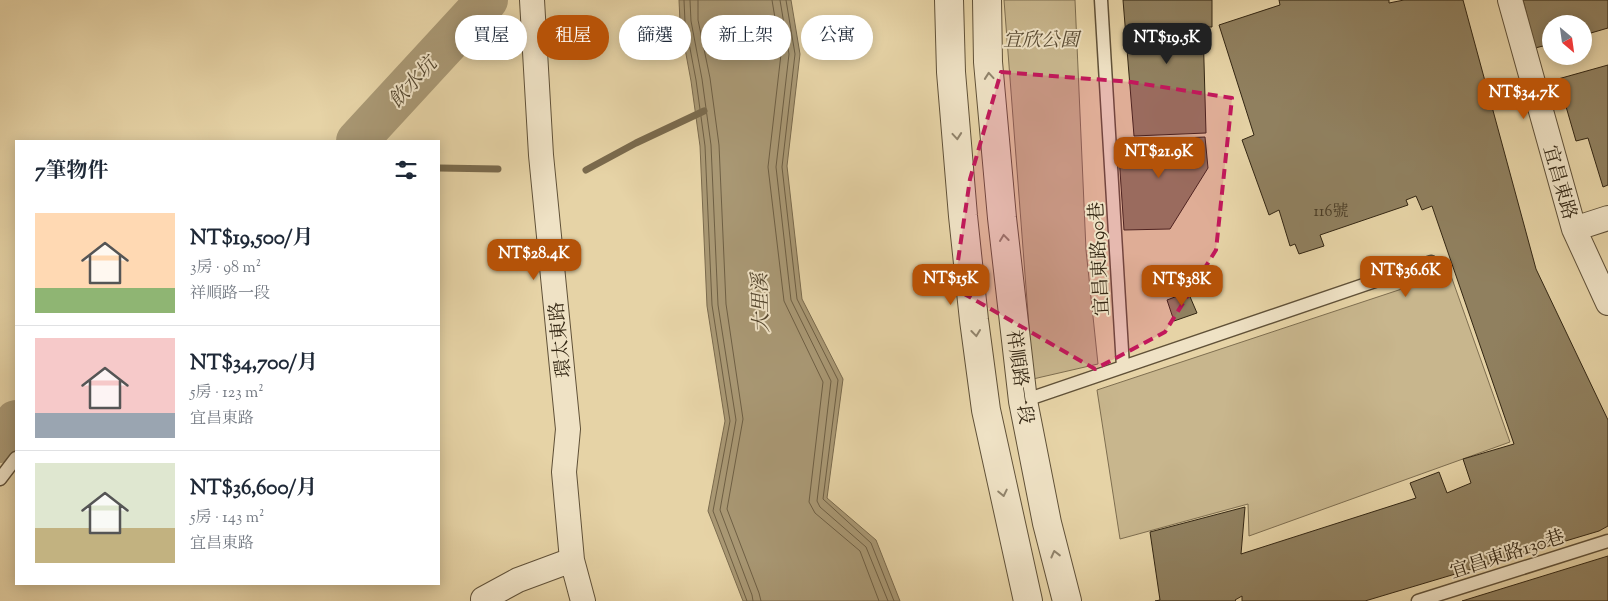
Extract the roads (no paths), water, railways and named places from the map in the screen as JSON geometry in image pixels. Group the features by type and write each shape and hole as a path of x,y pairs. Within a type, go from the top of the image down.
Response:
{"street":[{"name":"環太東路","path":"532,0 540,155 568,429 564,472 572,560 583,601"},
{"name":"祥順路一段","path":"948,0 951,72 962,207 974,320 986,410 1028,601"},
{"name":"祥順路一段","path":"986,0 988,62 1002,218 1023,401 1047,523 1067,601"},
{"name":"宜昌東路","path":"1510,0 1574,229 1608,303"},
{"path":"1574,229 1608,218"},
{"path":"480,600 518,580 572,560"}],"lane":[{"name":"宜昌東路90巷","path":"1101,0 1123,367"},
{"path":"1023,401 1431,262"},
{"path":"0,478 15,459"},
{"name":"宜昌東路130巷","path":"1418,601 1608,541"}],"water":[{"name":"大里溪","path":"679,0 791,0 800,54 787,166 802,299 843,379 827,498 876,540 900,601 743,601 708,511 725,421 707,306 700,146 687,60 691,60 691,15 680,15"}],"waterway":[{"name":"飲水坑","path":"358,140 487,0"},
{"path":"586,170 636,143 704,111"},
{"path":"440,168 498,169"},
{"name":"飲水坑","path":"0,442 15,422"}],"park label":[{"name":"宜欣公園","path":"1041,39"}]}
